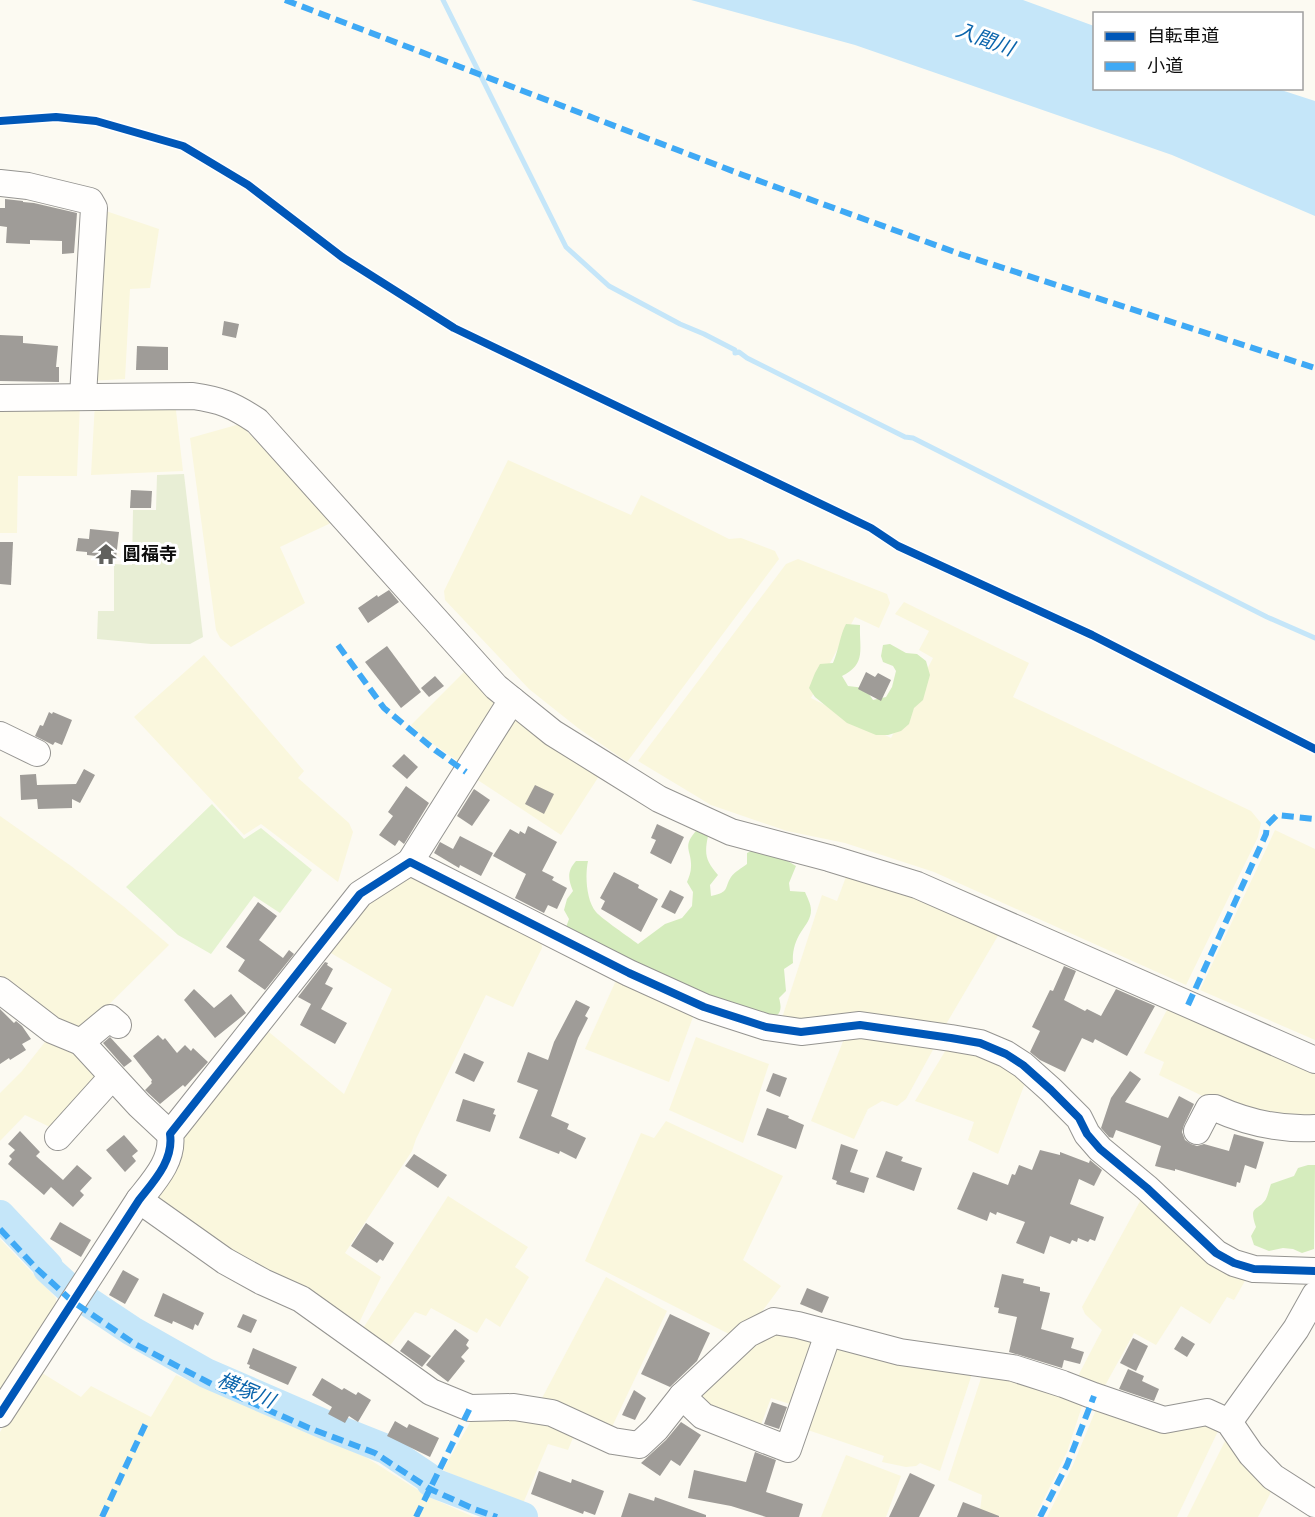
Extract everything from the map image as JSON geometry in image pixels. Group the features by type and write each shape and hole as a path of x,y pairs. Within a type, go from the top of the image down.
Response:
{"street":[{"path":"0,183 28,186 90,201 94,208 83,396"},
{"path":"0,398 193,396 219,399 239,409 257,421 496,687 553,733 659,799 731,832 829,858 917,885 1315,1060"},
{"path":"170,1134 360,894 410,862 512,700"},
{"path":"0,735 37,753"},
{"path":"410,862 629,974 704,1007 757,1024 801,1032 860,1025 980,1043 1006,1054 1023,1065 1051,1090 1079,1118 1087,1134 1101,1149 1216,1252 1234,1263 1254,1269 1315,1271"},
{"path":"0,990 52,1030 81,1042 112,1077 170,1134 172,1147 154,1181 139,1200 0,1414"},
{"path":"81,1042 110,1018 118,1025"},
{"path":"58,1137 112,1077"},
{"path":"1197,1131 1209,1108 1215,1108 1259,1125 1315,1128"},
{"path":"139,1200 225,1261 301,1299 431,1392 470,1408 514,1407 552,1413 613,1441 639,1445 656,1429 682,1396 748,1334 774,1321 798,1325 900,1352 1013,1368 1164,1420 1207,1412 1228,1422 1251,1454 1273,1477 1315,1504"},
{"path":"1228,1422 1296,1329 1315,1295"},
{"path":"682,1396 703,1416 788,1449 828,1334"}],"shaded area":[{"path":"103,210 159,229 150,288 130,289 125,379 89,381"},
{"path":"95,402 175,402 183,471 91,475"},
{"path":"0,404 80,404 77,476 18,476 17,533 0,533"},
{"path":"240,424 333,522 280,547 305,603 231,647 220,638 216,630 190,438"},
{"path":"508,460 631,515 641,495 729,539 741,538 775,551 779,559 627,762 578,728 529,689 445,600 444,591"},
{"path":"798,559 887,594 890,603 879,628 855,617 811,698 891,738 933,658 919,650 929,631 895,614 904,602 1029,663 1013,697 1251,811 1261,823 1258,837 1186,985 934,872 845,843 787,831 711,805 638,761 786,564"},
{"path":"204,655 304,771 298,778 349,823 353,832 338,882 261,824 244,835 134,717"},
{"path":"468,668 504,703 462,764 423,737 411,725"},
{"path":"514,714 601,773 561,835 470,775"},
{"path":"0,816 71,866 169,945 80,1033 52,1023 0,979"},
{"path":"1275,830 1315,849 1315,1040 1200,990"},
{"path":"412,870 541,938 542,948 513,1007 486,995 412,1151 345,1253 381,1277 358,1325 218,1246 151,1196 191,1121 264,1028 344,1094 392,989 324,949 373,894"},
{"path":"847,874 898,889 999,934 945,1026 800,1021 782,1018 822,895 837,901"},
{"path":"618,976 693,1017 669,1082 585,1049"},
{"path":"1168,1008 1315,1070 1315,1124 1217,1103 1159,1075 1164,1062 1144,1053"},
{"path":"846,1034 935,1046 906,1099 897,1106 882,1101 868,1109 854,1139 811,1121"},
{"path":"49,1037 72,1048 102,1080 56,1130 25,1115 0,1141 0,1093 22,1071"},
{"path":"696,1037 769,1064 743,1143 669,1110"},
{"path":"947,1048 993,1055 1027,1078 998,1154 968,1140 974,1122 915,1101"},
{"path":"666,1121 783,1176 743,1260 781,1286 758,1317 731,1335 585,1261 641,1133 654,1138"},
{"path":"1144,1194 1246,1279 1234,1300 1227,1297 1210,1324 1181,1306 1156,1345 1134,1333 1102,1391 1077,1378 1102,1330 1085,1314 1082,1307"},
{"path":"448,1196 528,1247 515,1267 529,1277 500,1327 486,1318 477,1333 431,1308 426,1316 415,1312 386,1351 360,1333"},
{"path":"0,1239 56,1298 56,1307 0,1395"},
{"path":"606,1277 667,1311 610,1431 541,1400"},
{"path":"777,1330 820,1340 796,1406 771,1398 758,1433 710,1414 699,1394 760,1335"},
{"path":"829,1345 971,1367 971,1377 940,1471 920,1463 906,1467 882,1462 884,1456 799,1427"},
{"path":"39,1371 81,1397 91,1386 151,1417 176,1375 364,1456 429,1497 474,1517 0,1517 0,1432"},
{"path":"989,1372 1084,1400 1067,1452 1035,1517 979,1517 982,1495 948,1480 982,1375"},
{"path":"1097,1407 1193,1421 1219,1429 1177,1517 1047,1517 1073,1465"},
{"path":"510,1412 575,1433 568,1450 548,1444 522,1506 443,1470 475,1414"},
{"path":"1228,1435 1273,1488 1258,1517 1187,1517"},
{"path":"846,1455 901,1476 886,1517 821,1517"}],"green space":[{"path":"184,474 203,637 190,644 151,644 97,639 98,611 114,611 114,564 132,565 133,510 156,510 157,475"},
{"path":"846,624 860,625 860,655 855,666 842,676 848,686 865,688 873,700 886,697 892,687 896,671 893,666 883,662 881,656 883,645 890,644 906,653 917,654 926,661 930,675 923,700 914,708 909,724 901,731 888,735 876,735 847,723 815,697 809,688 820,664 833,663"},
{"path":"212,804 244,839 261,828 312,870 280,913 254,896 211,954 178,935 126,887"},
{"path":"697,830 708,836 707,857 718,875 710,885 711,896 726,889 732,875 747,864 747,853 753,850 786,860 796,866 789,883 790,891 805,892 811,913 796,943 793,963 784,969 786,991 779,998 781,1007 776,1015 765,1017 745,1014 564,933 569,919 564,910 567,899 573,891 569,879 570,872 576,861 588,861 587,887 590,901 596,912 638,944 665,924 682,918 692,906 693,892 687,882 691,867 688,845"},
{"path":"1315,1165 1314,1249 1302,1253 1283,1248 1269,1251 1254,1245 1251,1236 1256,1227 1254,1211 1266,1199 1271,1184 1294,1176 1298,1168"}],"water":[{"name":"入間川","path":"691,0 1023,0 1093,26 1093,90 1281,90 1315,101 1315,216 1172,155 855,45"}],"building":[{"path":"5,199 77,213 74,253 62,254 62,241 30,240 30,244 6,243 7,227 0,226 0,208 5,208"},
{"path":"224,321 239,324 236,338 222,335"},
{"path":"0,335 23,336 23,343 58,346 56,367 59,367 59,382 0,381"},
{"path":"137,346 168,347 168,370 136,370"},
{"path":"131,490 152,491 151,508 130,508"},
{"path":"90,529 119,532 116,558 87,555 87,552 76,551 78,538 89,539"},
{"path":"0,542 13,542 11,585 0,584"},
{"path":"389,590 399,602 368,623 358,608"},
{"path":"387,646 421,692 401,708 365,662"},
{"path":"866,672 875,677 878,673 891,680 881,701 858,689"},
{"path":"435,676 444,686 429,697 421,688"},
{"path":"49,712 72,720 62,745 55,742 53,745 35,736 40,725 43,726"},
{"path":"404,754 418,767 407,779 392,766"},
{"path":"84,769 95,775 80,803 72,799 72,808 38,809 37,799 21,800 20,775 36,774 37,785 76,784"},
{"path":"535,785 554,794 544,814 525,804"},
{"path":"406,786 429,803 404,844 399,840 395,846 379,835 393,816 388,812"},
{"path":"474,789 490,800 472,826 457,816"},
{"path":"657,824 684,837 671,864 650,853 656,840 651,838"},
{"path":"528,826 557,842 542,871 554,877 552,880 567,888 557,909 548,905 544,913 515,898 526,874 493,856 510,829 519,834 520,831 525,834"},
{"path":"460,836 493,853 481,876 460,865 459,868 434,853 440,842 453,849"},
{"path":"614,872 639,885 638,888 658,899 641,932 601,909 605,901 600,898"},
{"path":"670,890 684,897 675,914 661,907"},
{"path":"258,902 277,916 259,940 283,958 289,950 294,954 265,990 238,971 245,960 226,947"},
{"path":"325,962 333,969 325,984 333,988 321,1009 347,1023 335,1044 300,1025 311,1004 298,997"},
{"path":"1064,966 1076,971 1064,1000 1085,1011 1087,1009 1101,1016 1116,989 1155,1006 1127,1056 1095,1039 1093,1043 1082,1038 1065,1072 1040,1060 1030,1052 1040,1031 1032,1027 1050,990 1053,991"},
{"path":"194,989 214,1008 231,994 246,1013 215,1038 184,1000"},
{"path":"576,1000 590,1007 585,1016 588,1018 578,1038 551,1116 569,1124 567,1129 586,1138 576,1159 560,1151 559,1154 519,1138 538,1090 517,1082 528,1052 548,1060 554,1042"},
{"path":"0,1009 14,1023 16,1021 22,1026 31,1039 22,1044 26,1050 0,1064"},
{"path":"158,1035 163,1040 165,1038 177,1053 185,1045 191,1051 193,1048 208,1062 185,1087 183,1085 160,1104 145,1090 152,1080 133,1056"},
{"path":"110,1037 132,1061 124,1067 103,1043"},
{"path":"464,1053 484,1062 474,1082 455,1073"},
{"path":"1130,1071 1141,1079 1125,1102 1168,1118 1179,1096 1194,1104 1182,1132 1185,1140 1197,1146 1204,1144 1229,1151 1234,1134 1264,1142 1256,1169 1245,1165 1240,1183 1237,1182 1236,1187 1175,1169 1175,1171 1155,1166 1161,1146 1116,1130 1113,1138 1109,1137 1101,1128 1111,1098"},
{"path":"773,1073 787,1078 780,1097 766,1091"},
{"path":"463,1099 495,1109 493,1114 496,1115 490,1132 456,1121"},
{"path":"767,1108 789,1116 788,1118 804,1125 796,1149 757,1135"},
{"path":"20,1131 40,1152 36,1156 63,1180 77,1165 92,1178 80,1191 84,1195 73,1207 51,1187 44,1195 8,1164 12,1159 9,1156 15,1150 8,1144"},
{"path":"124,1135 138,1151 132,1156 136,1161 125,1172 106,1150"},
{"path":"841,1144 858,1150 850,1172 869,1178 864,1193 836,1184 837,1181 832,1179"},
{"path":"1040,1150 1060,1155 1060,1152 1089,1163 1090,1160 1102,1170 1094,1186 1079,1179 1070,1204 1104,1217 1095,1241 1090,1239 1088,1242 1078,1238 1077,1242 1072,1240 1070,1244 1050,1236 1044,1254 1016,1243 1025,1222 997,1212 996,1215 990,1212 987,1221 957,1209 973,1172 1008,1185 1019,1165 1032,1170"},
{"path":"886,1151 903,1157 901,1161 922,1168 914,1191 876,1177"},
{"path":"414,1154 447,1175 438,1188 405,1166"},
{"path":"60,1222 91,1240 81,1257 50,1239"},
{"path":"366,1223 394,1243 383,1261 380,1259 377,1263 351,1246"},
{"path":"123,1270 139,1279 125,1304 109,1295"},
{"path":"1002,1274 1024,1279 1023,1283 1040,1287 1040,1291 1050,1293 1041,1329 1074,1338 1071,1348 1084,1352 1080,1364 1064,1360 1062,1368 1009,1352 1017,1317 998,1313 999,1308 994,1307"},
{"path":"807,1288 829,1297 822,1313 800,1304"},
{"path":"163,1293 204,1313 198,1326 195,1324 193,1330 154,1316"},
{"path":"243,1314 257,1320 251,1333 237,1327"},
{"path":"670,1314 710,1333 697,1361 670,1387 641,1374"},
{"path":"455,1329 469,1340 466,1345 469,1348 461,1357 465,1361 448,1382 426,1365"},
{"path":"1182,1336 1195,1344 1187,1357 1174,1349"},
{"path":"1133,1338 1148,1346 1136,1371 1120,1363"},
{"path":"408,1340 431,1356 422,1367 400,1351"},
{"path":"253,1348 297,1367 288,1385 249,1368 250,1365 247,1364"},
{"path":"1128,1369 1144,1376 1142,1381 1159,1389 1154,1401 1119,1389"},
{"path":"322,1378 342,1390 344,1388 356,1395 358,1392 371,1400 358,1422 349,1416 345,1423 328,1414 332,1407 312,1395"},
{"path":"634,1390 646,1398 635,1420 622,1415"},
{"path":"772,1402 787,1407 779,1429 764,1424"},
{"path":"395,1421 407,1428 409,1424 439,1438 430,1457 387,1436"},
{"path":"681,1422 701,1435 680,1466 671,1460 660,1476 641,1463 666,1440"},
{"path":"755,1452 776,1460 766,1492 803,1504 799,1517 766,1517 731,1506 688,1498 694,1470 746,1482"},
{"path":"539,1471 571,1483 572,1479 604,1491 595,1515 584,1511 583,1514 531,1494"},
{"path":"910,1473 935,1485 919,1517 889,1517"},
{"path":"629,1493 654,1501 655,1497 706,1515 706,1517 621,1517"},
{"path":"963,1502 999,1516 999,1517 957,1517"}],"waterway":[{"path":"443,0 566,247 609,286 735,350 735,353 739,352 1267,617 1315,638"},
{"name":"横塚川","path":"0,1215 48,1266 48,1269 72,1291 132,1331 206,1373 386,1449 429,1478 431,1482 523,1517"}],"marked path":[{"path":"285,0 743,175 960,254 1315,368"},
{"path":"338,645 384,708 466,772"},
{"path":"1188,1005 1266,834 1267,825 1277,815 1315,819"},
{"path":"0,1229 36,1268 72,1301 135,1344 223,1390 309,1428 375,1453 430,1489 497,1517"},
{"path":"1040,1517 1067,1465 1094,1396"},
{"path":"416,1517 470,1408"},
{"path":"102,1517 147,1421"}],"cycle path":[{"path":"0,121 56,117 96,121 183,146 248,185 342,257 454,328 871,528 898,546 1092,635 1315,749"},
{"path":"0,1414 139,1200 162,1170 169,1153 170,1134 360,894 410,862 629,973 704,1007 766,1027 801,1032 860,1025 980,1043 1006,1054 1023,1065 1051,1090 1079,1118 1087,1134 1100,1149 1147,1188 1216,1253 1234,1263 1254,1269 1315,1271"}],"place":[{"name":"圓福寺","path":"106,554"}]}
